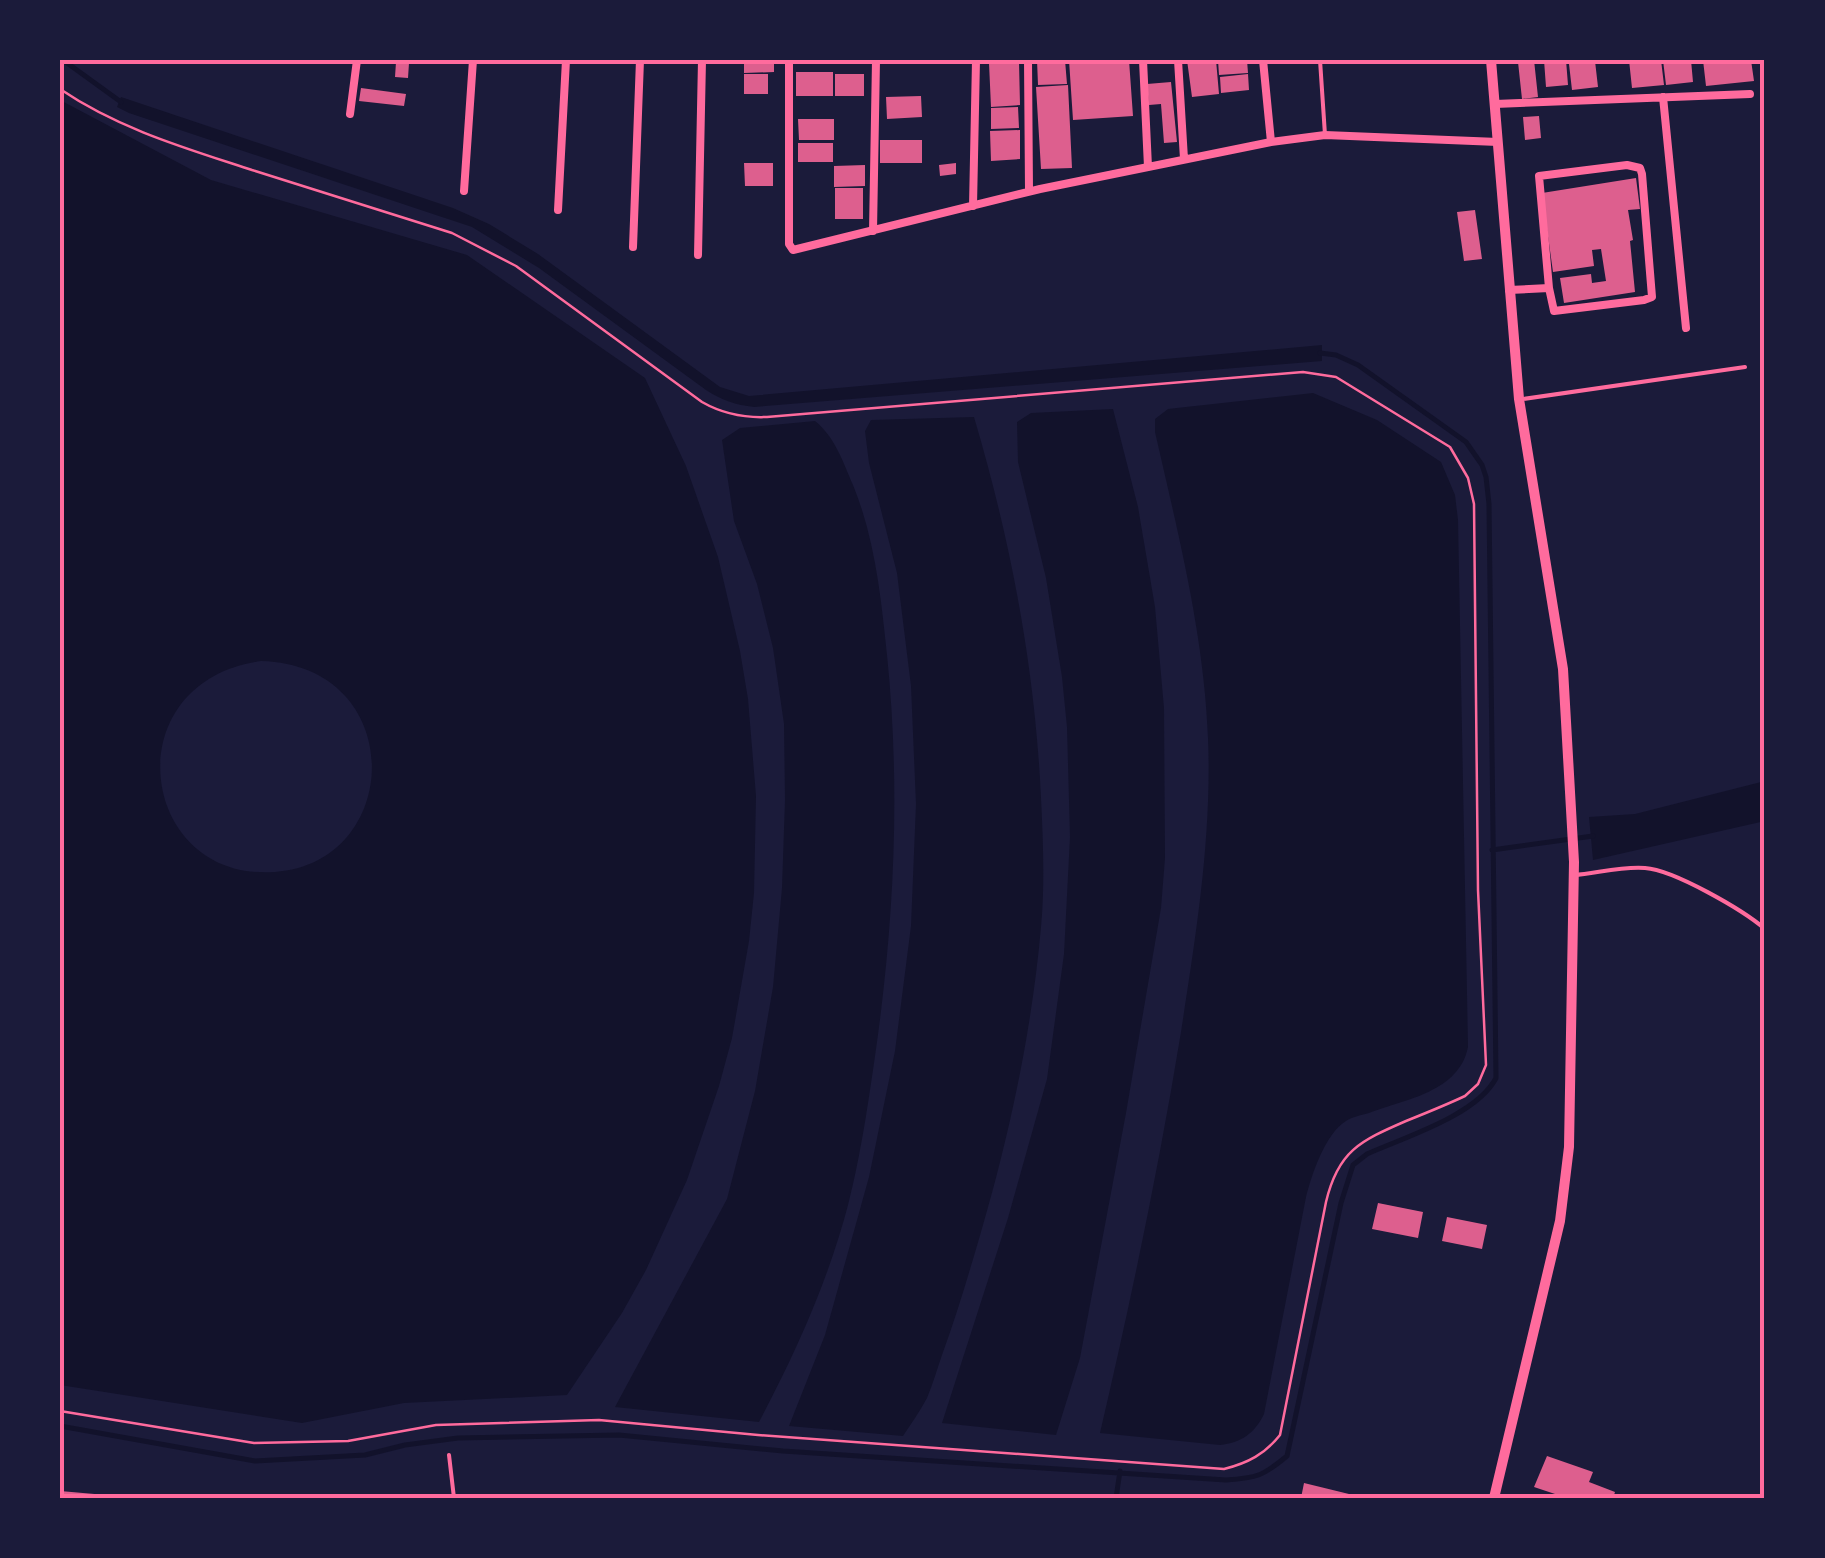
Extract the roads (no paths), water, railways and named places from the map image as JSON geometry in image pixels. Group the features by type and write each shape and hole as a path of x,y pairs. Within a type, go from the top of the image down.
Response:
{"main road":[{"path":"1492,60 1518,400 1563,669 1574,862 1569,1146 1560,1221 1494,1498"}],"street":[{"path":"350,114 357,60"},
{"path":"464,191 473,60"},
{"path":"558,210 566,60"},
{"path":"632,248 640,60"},
{"path":"698,256 702,60"},
{"path":"789,60 788,244 796,251 1029,192 1271,142 1324,135 1498,142"},
{"path":"873,231 876,60"},
{"path":"973,206 976,60"},
{"path":"1028,60 1029,192"},
{"path":"1142,60 1148,166"},
{"path":"1178,60 1184,160"},
{"path":"1263,60 1271,142"},
{"path":"1495,104 1750,94"},
{"path":"1663,97 1686,328"},
{"path":"1627,166 1640,168 1652,297 1554,311 1549,288 1538,176 1627,166"},
{"path":"1509,290 1549,288"}],"lane":[{"path":"1320,60 1324,135"},
{"path":"1518,400 1745,367"},
{"path":"1574,875 1646,868 1667,873 1744,910 1765,928"},
{"path":"450,1454 454,1498"}],"waterway":[{"path":"63,60 121,102"},
{"path":"60,1426 255,1461 365,1455 458,1438 619,1435 783,1451 1226,1480 1259,1475 1287,1456 1341,1203 1353,1165 1367,1154 1457,1114 1487,1091 1496,1078 1486,477 1466,442 1358,365 1320,353"},
{"path":"1492,850 1593,836"},
{"path":"1116,1498 1120,1471"}]}
